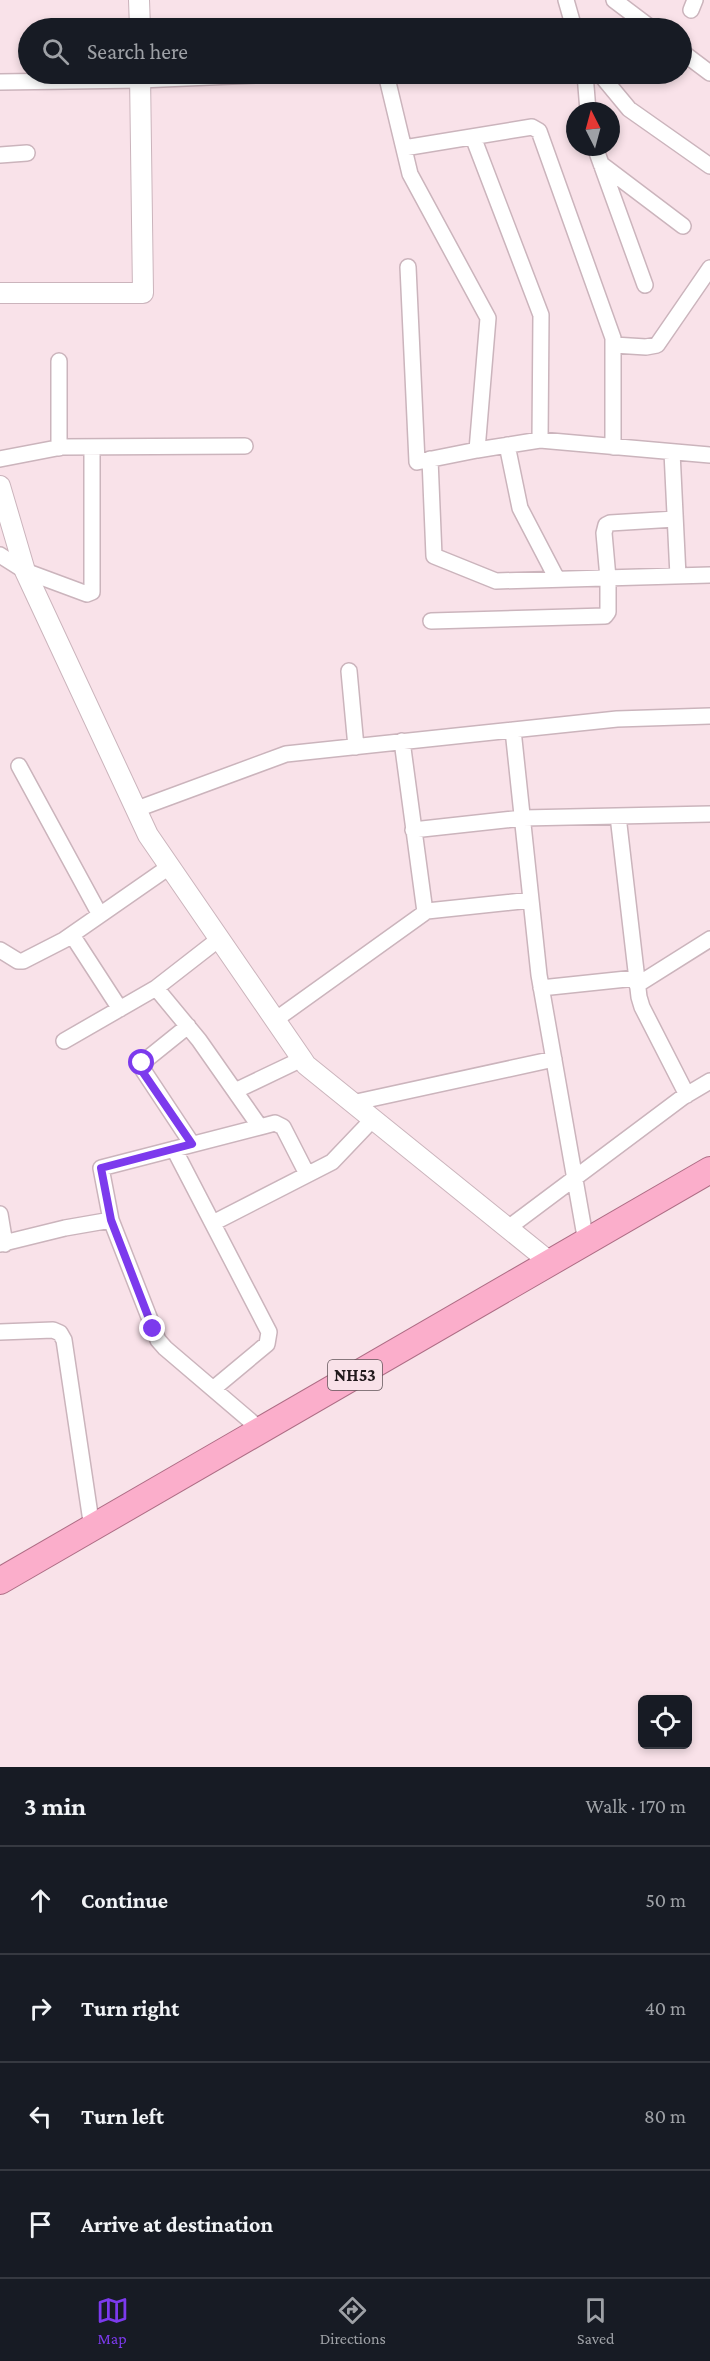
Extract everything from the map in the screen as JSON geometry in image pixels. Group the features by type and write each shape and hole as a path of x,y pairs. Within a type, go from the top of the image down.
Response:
{"highway":[{"name":"NH53","path":"0,1581 710,1170"}],"street":[{"path":"139,0 140,18"},
{"path":"566,0 571,18"},
{"path":"614,0 638,18"},
{"path":"692,60 710,74"},
{"path":"0,82 18,81"},
{"path":"0,293 143,293 140,84"},
{"path":"388,84 410,174 488,318 477,450"},
{"path":"586,84 587,102"},
{"path":"608,84 629,109 710,166"},
{"path":"404,148 532,127 539,131 614,345 613,447"},
{"path":"473,137 541,315 540,440"},
{"path":"0,154 27,153"},
{"path":"598,156 645,285"},
{"path":"601,164 683,226"},
{"path":"408,267 417,462 540,440 710,455"},
{"path":"614,345 646,348 657,345 710,268"},
{"path":"59,361 59,448"},
{"path":"507,445 520,508 557,579"},
{"path":"0,459 59,448 244,446"},
{"path":"0,555 25,571 87,594 92,592 92,447"},
{"path":"672,452 678,576"},
{"path":"430,459 434,556 496,581 710,575"},
{"path":"0,486 25,571 148,836 306,1065 551,1263"},
{"path":"430,621 605,616 608,612 604,533 606,525 675,519"},
{"path":"349,672 356,747"},
{"path":"137,809 280,755 626,718 710,716"},
{"path":"513,730 541,988 586,1242"},
{"path":"402,741 425,912"},
{"path":"19,766 100,915"},
{"path":"413,830 523,818 710,814"},
{"path":"618,816 642,1007 687,1095"},
{"path":"0,950 18,961 23,961 72,934 169,867"},
{"path":"275,1020 425,912 531,900"},
{"path":"72,934 120,1009"},
{"path":"64,1041 156,988 219,939"},
{"path":"541,988 637,981 710,939"},
{"path":"156,988 188,1026 260,1127"},
{"path":"188,1026 142,1063 141,1067 192,1144"},
{"path":"235,1091 302,1059"},
{"path":"352,1103 554,1059"},
{"path":"508,1228 687,1095 710,1081"},
{"path":"213,1223 338,1158 373,1119"},
{"path":"261,1430 158,1340 104,1222 101,1168 274,1122 283,1127 307,1174"},
{"path":"174,1149 266,1327 269,1338 267,1344 213,1389"},
{"path":"0,1214 2,1244 65,1228 104,1222"},
{"path":"0,1332 53,1330 60,1333 64,1340 92,1528"}],"route":[{"path":"142,1063 142,1071 192,1144 101,1168 111,1220 153,1329"}]}
